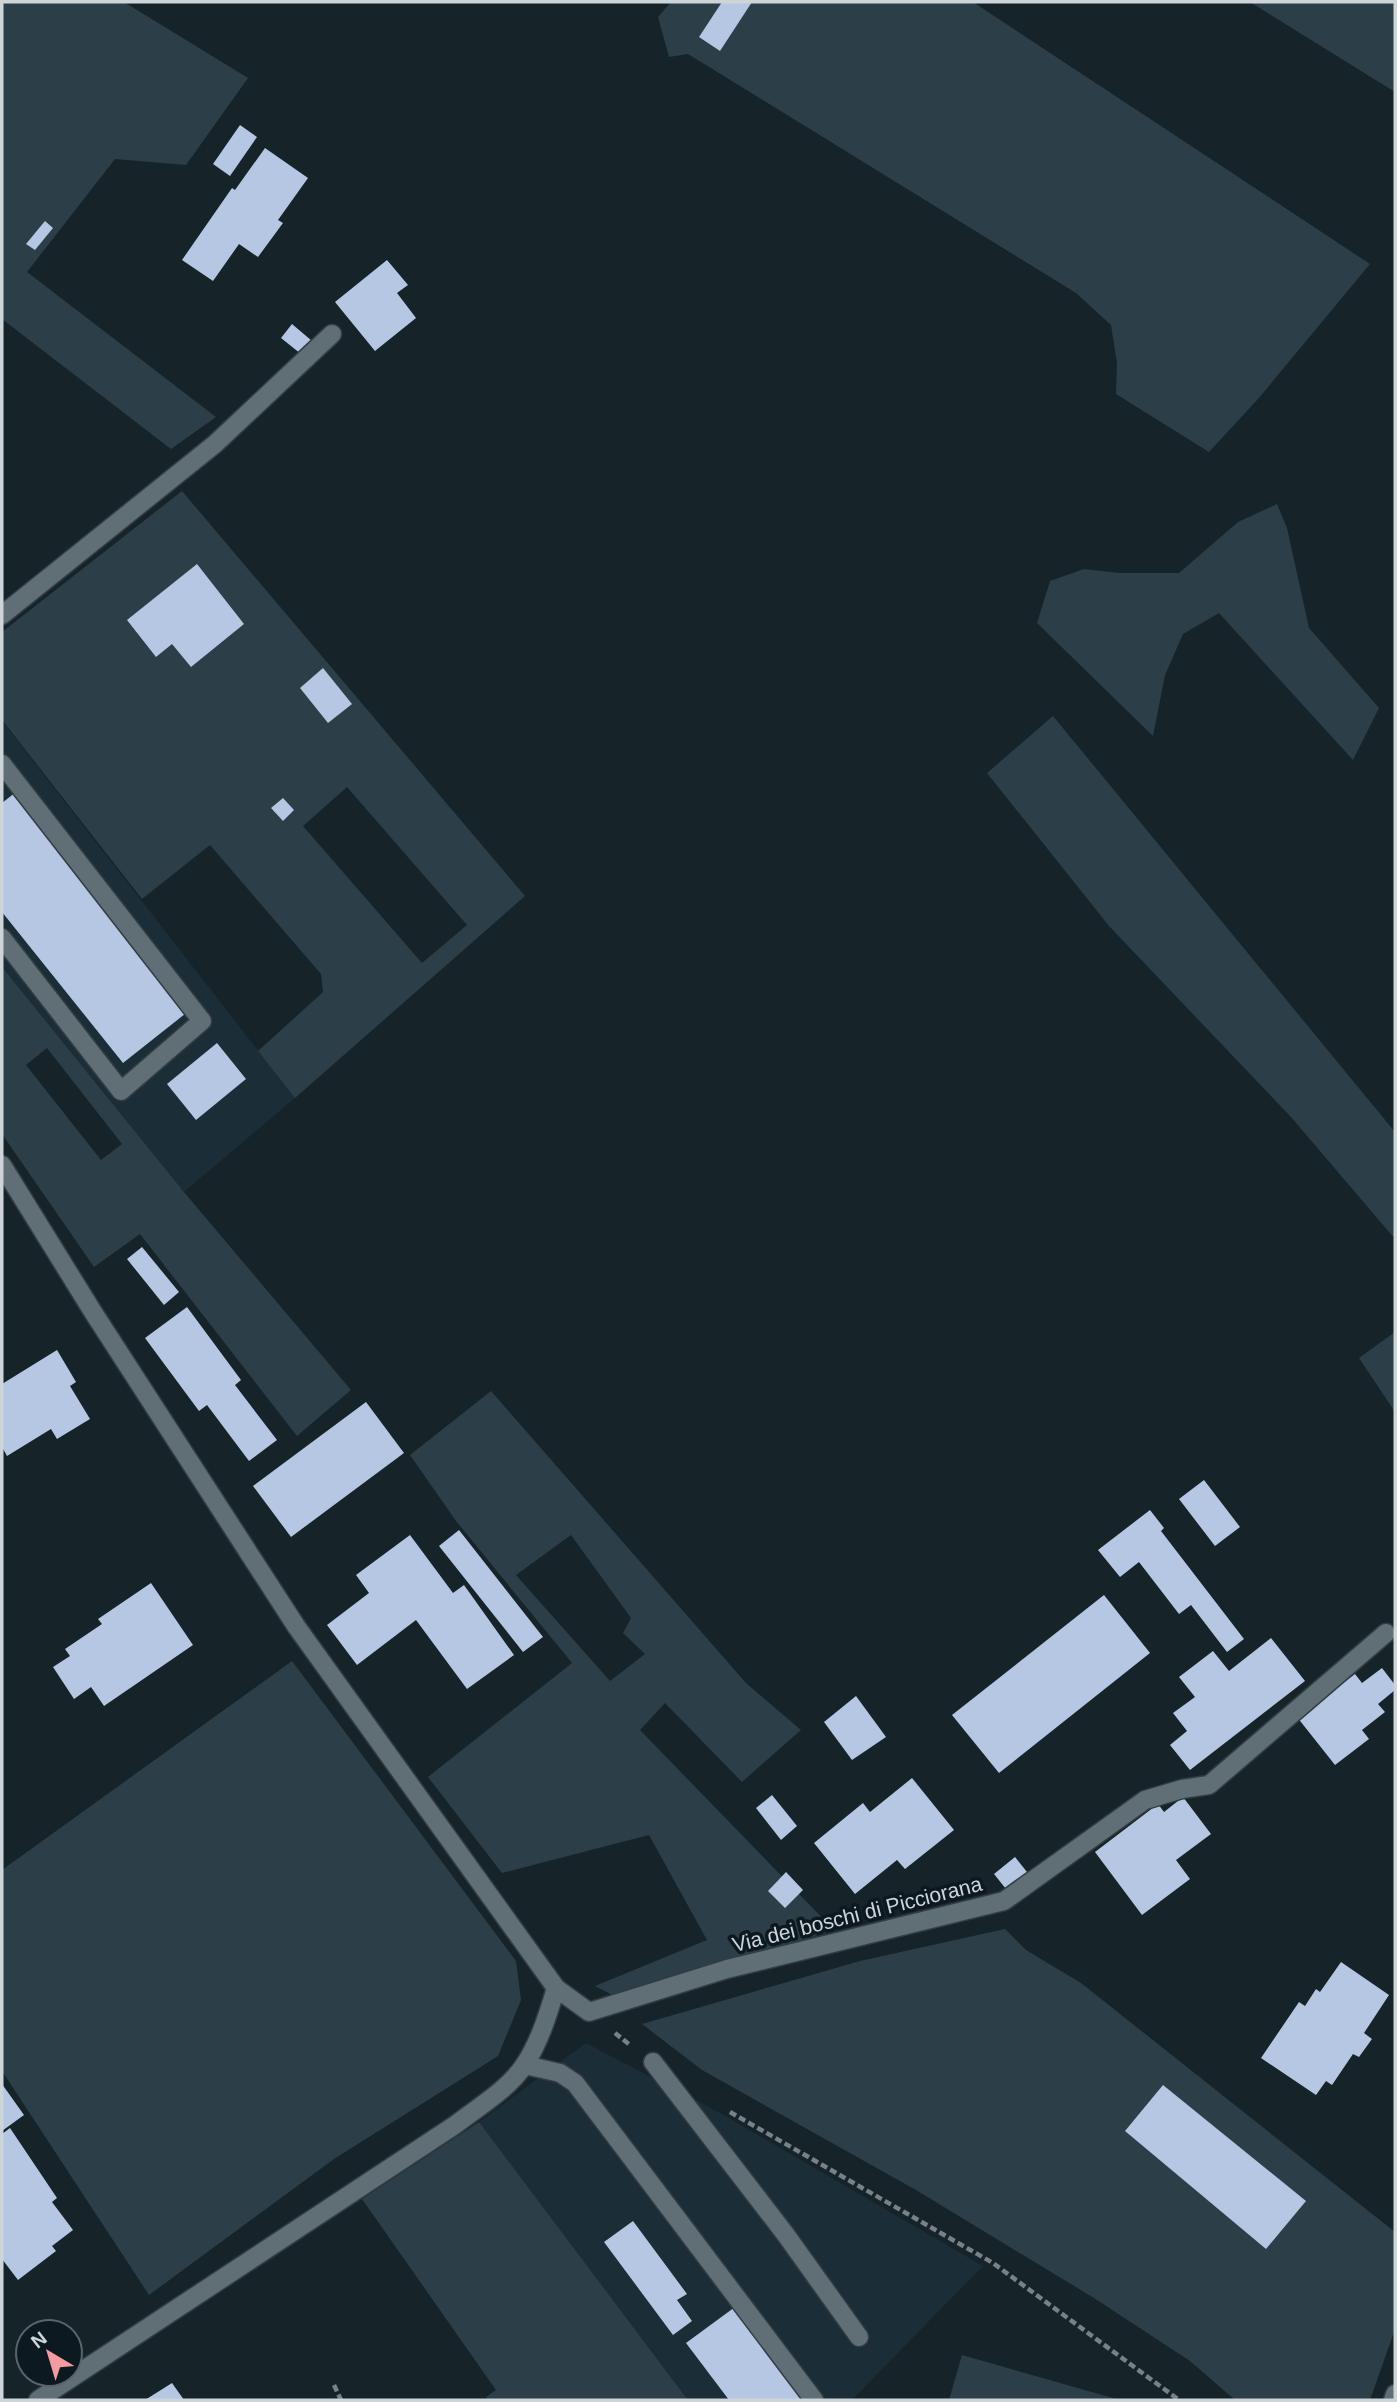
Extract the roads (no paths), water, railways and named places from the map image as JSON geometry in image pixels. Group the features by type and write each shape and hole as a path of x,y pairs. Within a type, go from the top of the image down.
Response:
{"street":[{"path":"2,614 215,444 332,334"},
{"path":"2,764 202,1021 121,1091 2,938"},
{"path":"2,1165 93,1312 296,1626 556,1988 544,2026 524,2065 500,2090 455,2125 38,2400"},
{"name":"Via dei boschi di Picciorana","path":"556,1988 589,2012 727,1969 1004,1901 1145,1800 1182,1789 1209,1785 1387,1633"},
{"path":"653,2062 786,2235 859,2337"},
{"path":"524,2065 560,2073 575,2083 814,2400"},
{"path":"1393,2400 1395,2394"}]}
